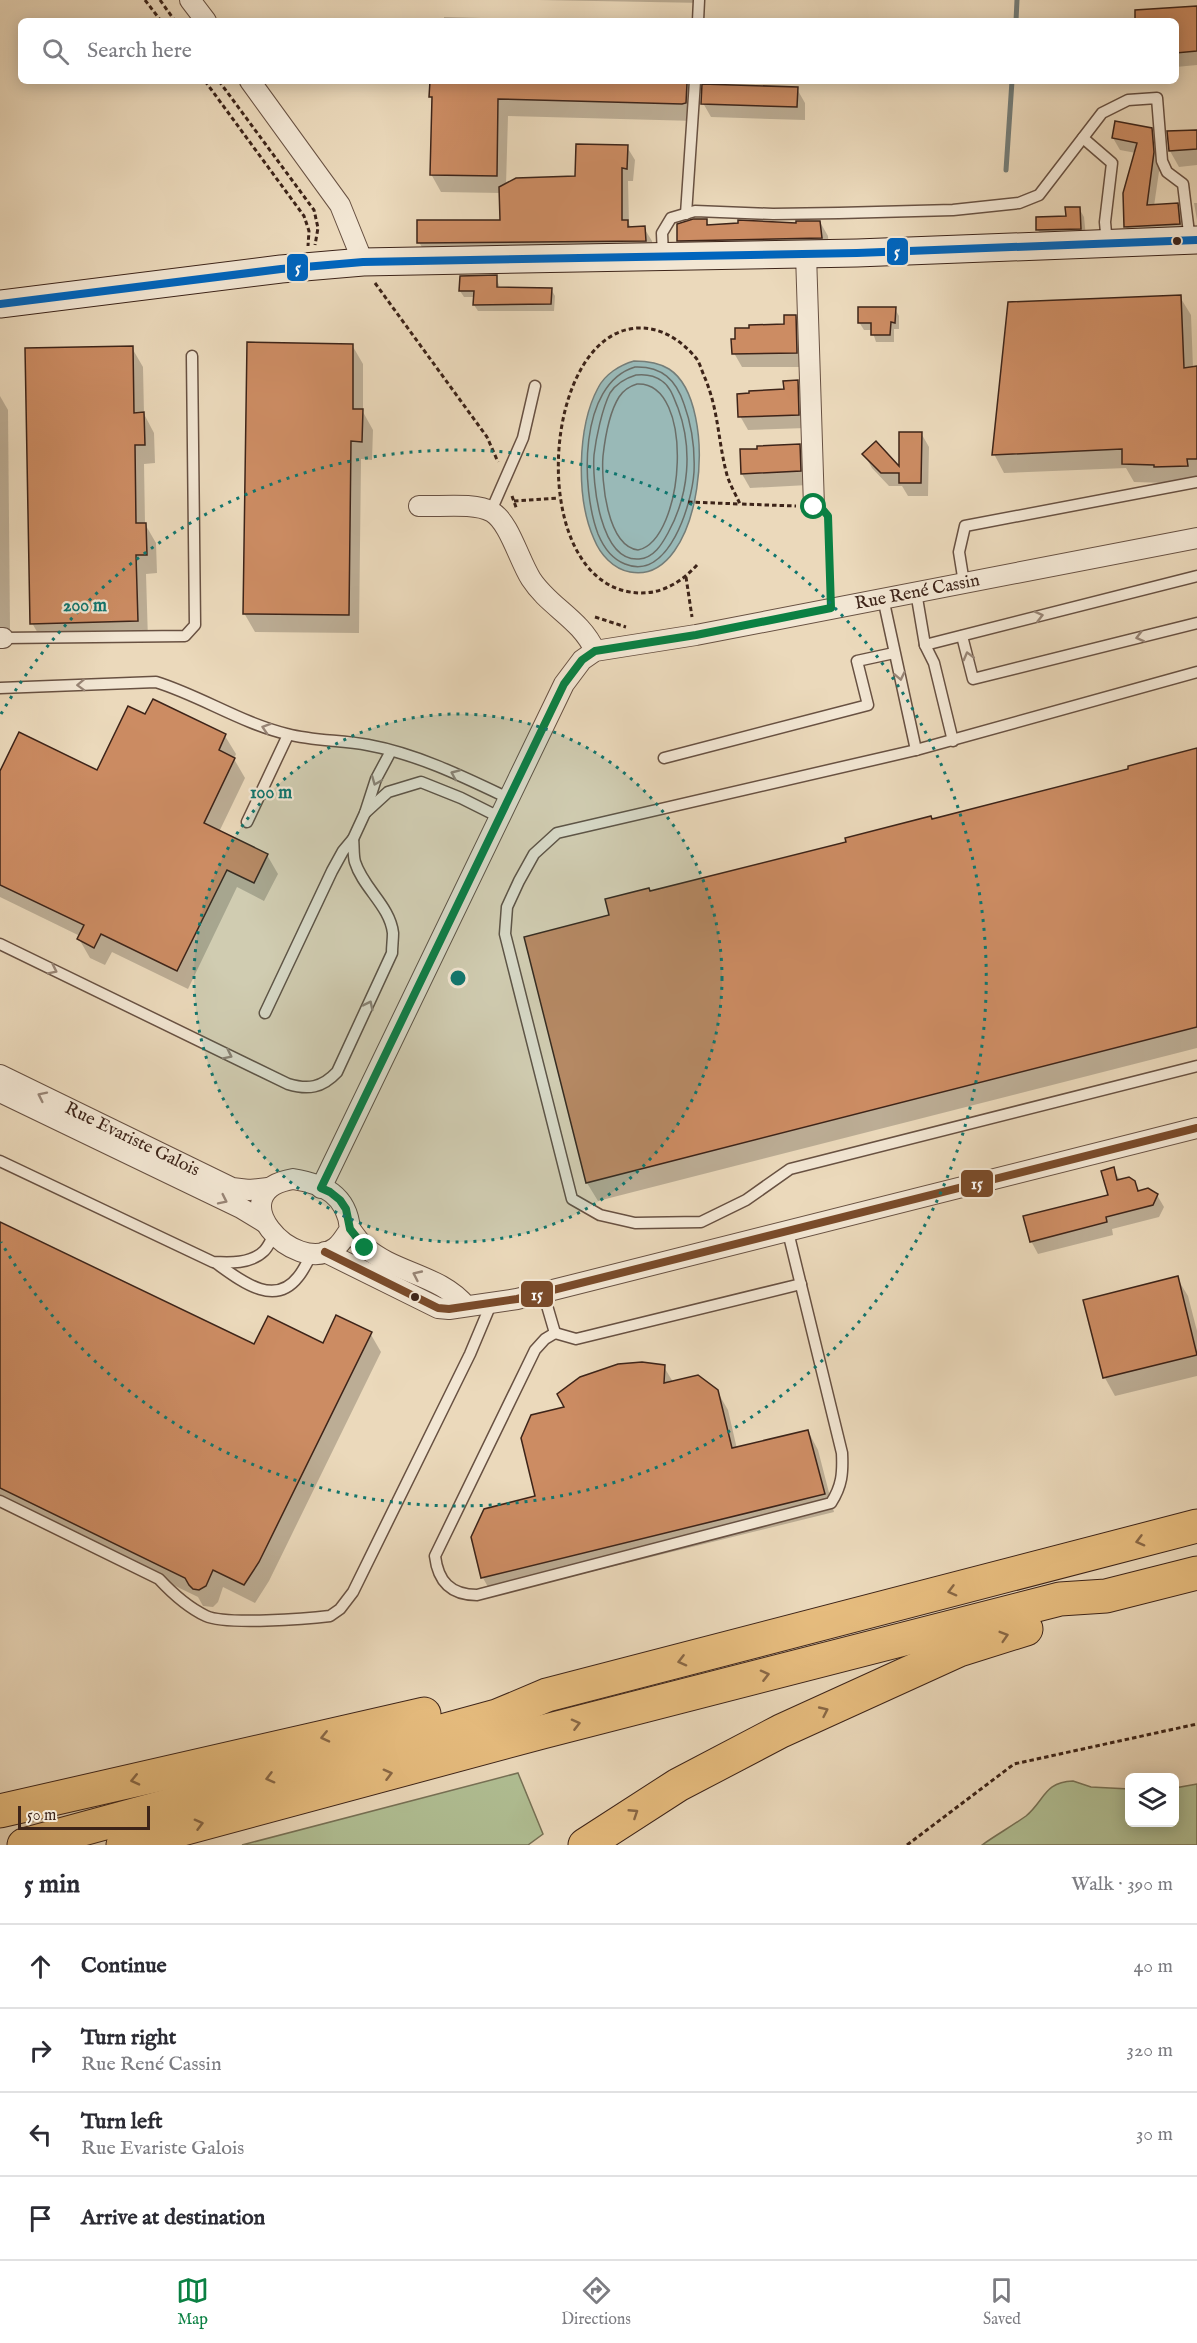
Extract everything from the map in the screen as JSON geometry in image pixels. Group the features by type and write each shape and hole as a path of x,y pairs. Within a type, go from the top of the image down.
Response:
{"highway":[{"path":"24,1845 497,1716 547,1695 1197,1526"},
{"path":"123,1845 542,1732 1060,1599 1107,1596 1197,1573"},
{"path":"585,1845 678,1785 781,1731 959,1650 1061,1619 1107,1596"},
{"path":"0,1811 492,1698 547,1695"}],"street":[{"path":"190,0 204,18"},
{"path":"252,84 340,205 369,272"},
{"path":"0,304 313,258 369,272 663,256 806,254 1194,241"},
{"path":"806,254 814,507"},
{"path":"321,1188 564,684 582,660 595,651 589,637 582,629 546,597 532,581 516,552 506,524 491,511 481,507 419,506"},
{"name":"Rue René Cassin","path":"595,651 696,635 1197,538"},
{"name":"Rue Evariste Galois","path":"0,1075 232,1188 249,1190 268,1188 279,1182 293,1179 307,1181 330,1192 346,1209 350,1229 365,1248 457,1295 466,1306 438,1308 319,1252 298,1250 241,1208 0,1092"},
{"path":"466,1306 491,1304 543,1292 1197,1128"},
{"path":"268,1188 261,1210 269,1228"},
{"path":"319,1252 335,1248 350,1229"}],"lane":[{"path":"699,0 699,18"},
{"path":"686,214 695,84"},
{"path":"663,256 662,233 671,218 695,211 773,214 952,210 1019,203 1039,195 1102,113 1128,100 1157,98 1162,161 1167,172 1183,184 1194,241"},
{"path":"1083,138 1112,163 1105,222 1107,244"},
{"path":"2,638 185,636 195,625 192,356"},
{"path":"491,511 523,438 535,386"},
{"path":"964,583 959,552 965,526 1197,482"},
{"path":"926,645 1197,576"},
{"path":"916,592 926,645 934,663 953,741"},
{"path":"883,598 916,750"},
{"path":"962,636 974,679 1197,623"},
{"path":"664,758 868,705 857,661 894,653"},
{"path":"1197,672 953,741 557,833 534,854 507,907 505,934 572,1199 600,1215 635,1223 701,1222 746,1200 790,1169 1197,1066"},
{"path":"0,688 156,682 177,689 247,721 288,735 391,751 454,773 508,798"},
{"path":"248,822 288,735"},
{"path":"265,1013 343,851 353,839 365,813 376,779 391,751"},
{"path":"365,813 388,792 421,782 499,817"},
{"path":"0,944 288,1084 302,1088 316,1087 328,1081 337,1072 392,953 393,932 386,914 366,886 355,861 353,839"},
{"path":"0,1161 213,1262 249,1286 269,1292 285,1288 298,1278 319,1252"},
{"path":"213,1262 231,1263 264,1251 269,1228"},
{"path":"788,1232 801,1284 842,1453 843,1475 839,1490 831,1503 477,1595 467,1595 446,1585 437,1572 435,1556 535,1350 544,1339 555,1333 576,1339 801,1284"},
{"path":"543,1292 555,1333"},
{"path":"0,1501 159,1579 178,1599 208,1617 244,1620 330,1616 340,1609 353,1592 470,1354 491,1304"}],"path":[{"path":"145,0 159,18"},
{"path":"160,0 173,18"},
{"path":"207,84 304,216 313,258"},
{"path":"221,84 314,210 318,228 313,258"},
{"path":"369,272 487,437 520,519"},
{"path":"697,565 686,577 672,586 643,594 612,587 599,578 577,552 569,535 559,498 559,437 567,401 584,364 602,341 624,329 652,328 676,339 697,360 714,400 728,476 740,504"},
{"path":"514,501 559,498"},
{"path":"688,501 814,507 823,510 828,516 831,608"},
{"path":"686,577 693,621"},
{"path":"593,617 633,628"},
{"path":"907,1845 1014,1764 1197,1724"}],"green space":[{"path":"518,1773 543,1834 528,1845 242,1845"},
{"path":"1073,1781 1091,1787 1125,1789 1125,1827 1179,1827 1179,1787 1197,1784 1197,1845 982,1845 1026,1816 1050,1788 1063,1782"}],"water":[{"path":"634,361 652,362 669,369 686,388 696,417 699,452 697,488 688,523 674,551 655,569 630,572 618,568 608,560 594,539 584,504 581,463 586,422 598,388 613,371"}],"building":[{"path":"1197,6 1197,51 1179,53 1179,18 1135,18 1135,10"},
{"path":"430,84 687,84 686,103 682,104 498,99 497,176 430,175 432,97 429,97"},
{"path":"702,84 798,87 797,107 701,104"},
{"path":"1115,121 1152,128 1154,152 1147,205 1178,203 1180,224 1124,227 1123,193 1137,143 1112,138"},
{"path":"1197,130 1197,149 1169,151 1167,131"},
{"path":"576,144 628,145 627,169 622,168 622,220 628,220 628,227 645,226 646,241 417,243 417,220 500,220 499,187 516,178 575,176"},
{"path":"1065,207 1080,207 1081,229 1036,230 1036,217 1066,216"},
{"path":"693,219 707,219 707,225 738,223 738,220 796,223 796,221 820,221 822,238 677,241 677,224"},
{"path":"497,275 497,287 552,288 551,304 473,305 474,291 459,291 460,276"},
{"path":"1181,295 1184,368 1197,366 1197,459 1187,459 1188,466 1154,467 1154,465 1122,464 1122,449 992,455 1008,302"},
{"path":"858,307 896,307 895,323 891,322 890,335 871,335 871,323 858,323"},
{"path":"784,315 796,315 797,353 732,354 731,339 735,339 735,328 749,328 749,325 784,324"},
{"path":"247,342 353,344 353,409 363,409 362,442 351,441 349,615 243,614"},
{"path":"133,346 134,413 144,412 145,445 135,445 136,523 146,523 147,555 136,555 138,621 30,624 25,348"},
{"path":"798,380 799,415 738,417 737,394 784,389 783,381"},
{"path":"899,432 922,432 921,483 899,483 899,473 881,473 862,454 876,441 899,466"},
{"path":"800,444 801,471 741,474 740,449"},
{"path":"153,699 226,734 219,750 235,758 204,823 268,854 254,883 227,870 177,971 101,934 94,948 77,939 84,925 0,885 0,771 19,732 97,770 128,706 145,714"},
{"path":"1197,748 1197,1027 586,1183 524,937 609,915 605,899 649,888 650,891 846,842 845,838 931,816 932,819 1128,769 1128,766"},
{"path":"1114,1167 1117,1180 1129,1177 1135,1181 1138,1191 1148,1188 1158,1194 1153,1205 1106,1217 1107,1222 1030,1242 1023,1216 1108,1195 1101,1171"},
{"path":"0,1222 254,1344 268,1316 323,1343 336,1315 372,1332 259,1562 244,1585 213,1570 206,1586 199,1590 193,1589 185,1578 0,1488"},
{"path":"1178,1276 1197,1355 1103,1378 1083,1300"},
{"path":"642,1362 665,1365 664,1383 698,1375 718,1390 732,1448 808,1430 825,1494 481,1578 471,1537 484,1509 535,1496 521,1438 531,1415 564,1407 557,1394 580,1377 618,1364"}],"waterway":[{"path":"1016,18 1017,0"},
{"path":"1006,170 1012,84"}],"transit line":[{"name":"5","path":"0,304 281,269 363,262 857,253 1197,240"},
{"name":"15","path":"325,1252 438,1308 449,1309 517,1299 1197,1128"}],"route":[{"path":"365,1248 350,1229 346,1209 340,1200 321,1188 564,684 582,660 595,651 696,635 831,608 828,516 823,510 814,507"}]}
